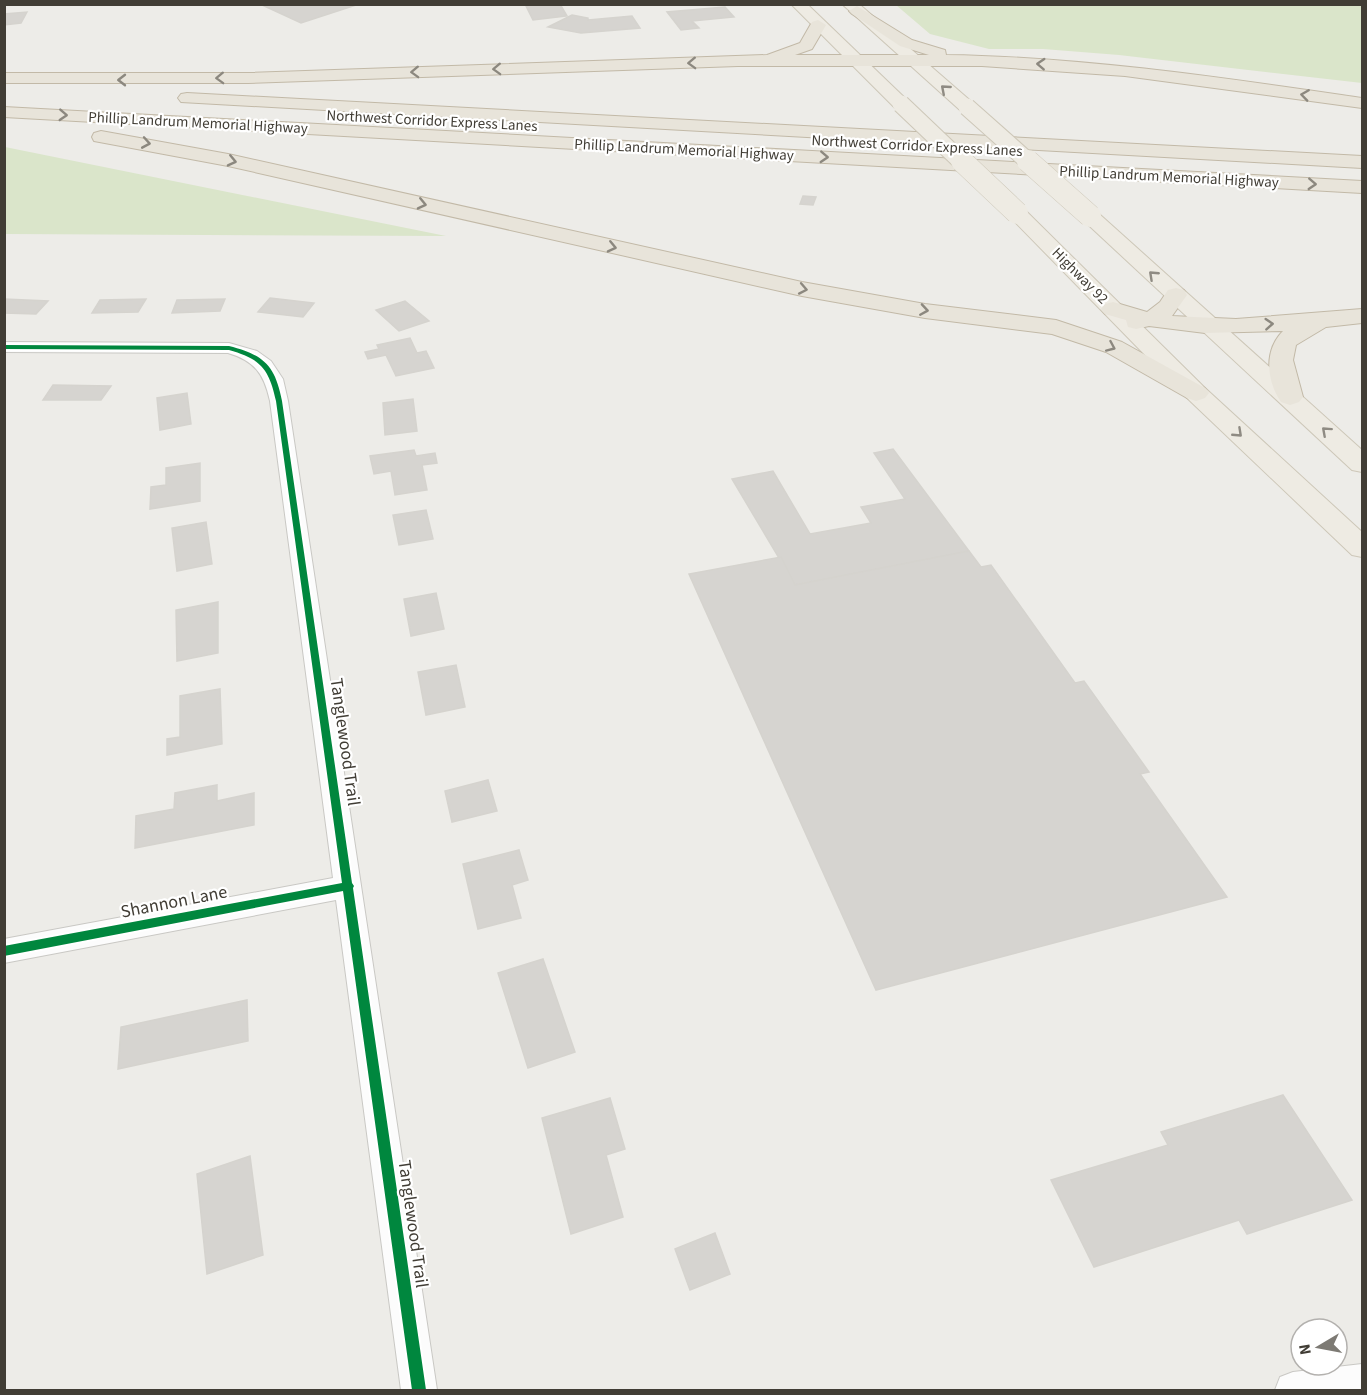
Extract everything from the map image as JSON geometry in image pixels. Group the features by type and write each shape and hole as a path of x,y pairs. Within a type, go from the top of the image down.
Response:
{"highway":[{"path":"853,8 906,43 935,52 985,61"},
{"path":"750,62 801,50 810,42 819,25"},
{"path":"4,78 180,79 750,62 985,61 1138,72 1362,103"},
{"name":"Phillip Landrum Memorial Highway","path":"4,88 1362,162"},
{"name":"Northwest Corridor Express Lanes","path":"4,98 1362,170"},
{"name":"Phillip Landrum Memorial Highway","path":"4,112 1362,187"},
{"path":"4,126 155,145 782,285 937,313 1056,327 1113,347 1196,393"},
{"path":"1056,327 1129,317 1170,306 1176,295"},
{"path":"1129,317 1212,328 1362,316"},
{"path":"1290,397 1280,364 1279,352 1282,343 1300,329 1325,320"}],"main road":[{"name":"Highway 92","path":"798,4 901,104 1129,317 1196,393 1362,548"},
{"path":"853,8 1090,216 1362,464"}],"street":[{"name":"Tanglewood Trail","path":"4,347 229,348 262,360 271,372 281,413 419,1390"},
{"name":"Shannon Lane","path":"4,951 349,885"},
{"path":"1293,1390 1362,1382"}],"green space":[{"path":"896,5 1362,5 1362,83 1119,55 1043,49 989,49 930,34"},
{"path":"5,147 446,236 5,234"}],"building":[{"path":"260,4 359,4 301,23"},
{"path":"525,4 560,4 567,16 533,20"},
{"path":"725,7 734,17 692,21 699,28 681,30 667,12"},
{"path":"27,12 21,23 4,25 4,14"},
{"path":"572,15 588,18 588,20 632,16 640,28 581,33 548,27"},
{"path":"803,196 816,197 813,205 800,204"},
{"path":"270,298 314,303 303,317 258,312"},
{"path":"4,299 48,301 36,314 4,313"},
{"path":"146,299 138,312 92,313 100,300"},
{"path":"225,299 220,311 172,313 177,300"},
{"path":"405,301 429,321 399,331 376,310"},
{"path":"410,338 417,353 426,351 434,368 396,376 386,355 368,359 365,352 379,349 377,345"},
{"path":"53,385 111,386 101,400 43,400"},
{"path":"187,393 191,424 160,430 157,398"},
{"path":"413,399 417,431 385,435 383,403"},
{"path":"893,449 969,551 795,585 732,479 773,471 810,534 871,523 861,507 905,499 874,453"},
{"path":"414,450 416,456 435,453 437,463 422,465 427,490 395,495 391,471 374,474 370,456"},
{"path":"200,463 200,501 150,509 151,487 166,485 166,468"},
{"path":"426,510 433,539 399,545 393,515"},
{"path":"206,522 212,564 177,571 172,528"},
{"path":"969,551 981,567 991,565 1075,683 1084,681 1149,772 1140,774 1227,897 876,990 689,574 781,557 795,585"},
{"path":"436,593 444,629 411,636 404,599"},
{"path":"218,602 218,653 177,661 176,610"},
{"path":"456,665 465,707 426,715 418,672"},
{"path":"220,689 222,744 167,755 167,739 180,737 180,696"},
{"path":"488,780 497,811 452,822 445,791"},
{"path":"217,785 217,801 254,793 254,825 135,848 136,816 174,809 175,793"},
{"path":"519,850 528,880 512,885 521,918 478,929 463,864"},
{"path":"543,959 575,1052 528,1068 498,973"},
{"path":"247,1000 248,1041 118,1069 121,1027"},
{"path":"1283,1095 1352,1200 1247,1234 1239,1220 1094,1267 1051,1180 1168,1145 1161,1132"},
{"path":"610,1098 625,1149 606,1155 623,1217 571,1234 542,1118"},
{"path":"250,1156 263,1255 207,1274 197,1174"},
{"path":"715,1233 730,1274 690,1290 675,1249"}],"cycle path":[{"path":"4,347 229,348 259,359 274,379 279,401 419,1390"},
{"path":"4,951 349,886"}]}
